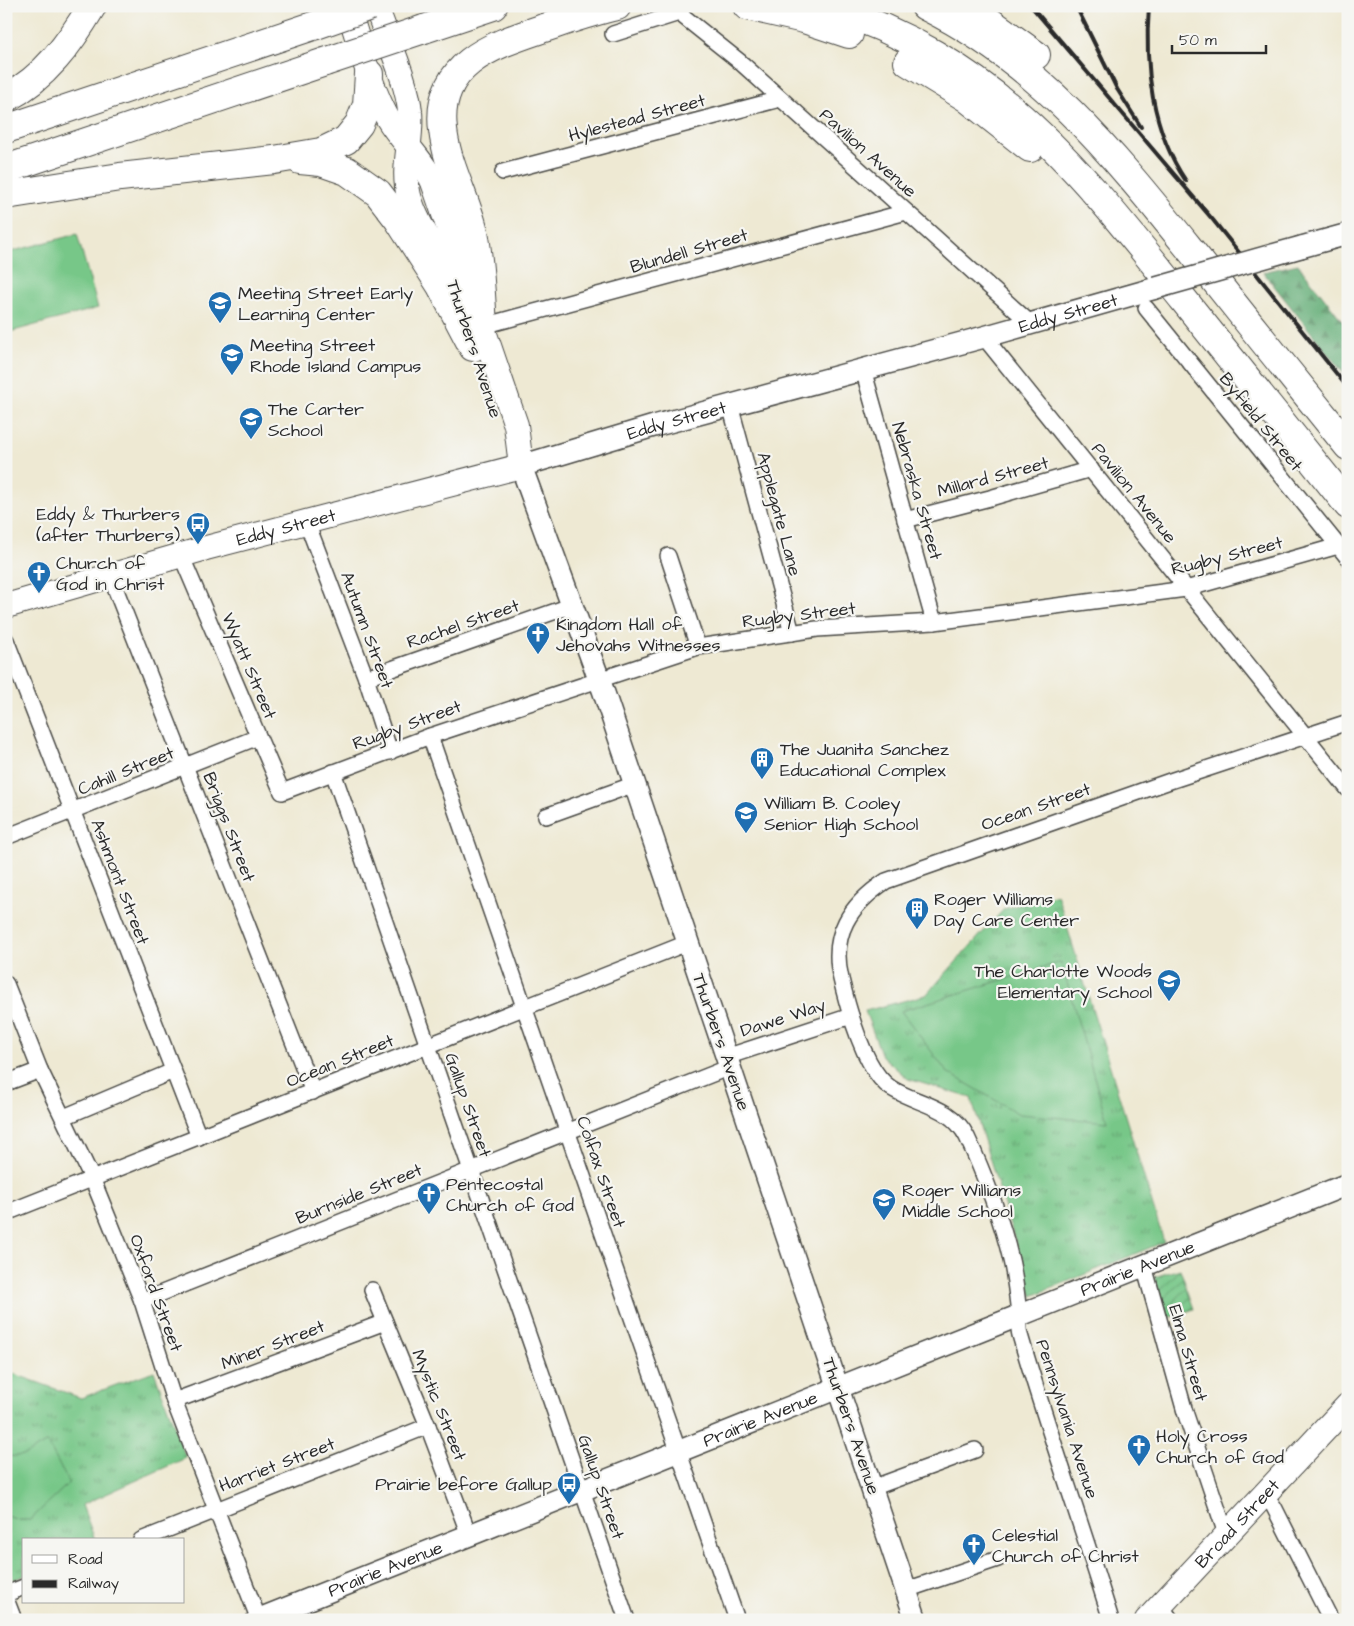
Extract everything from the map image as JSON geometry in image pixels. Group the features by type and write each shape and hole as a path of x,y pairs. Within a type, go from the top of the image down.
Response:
{"highway":[{"path":"6,129 370,6"},
{"path":"6,170 493,6"},
{"path":"478,337 473,231 445,141 442,117 447,94 458,73 467,63 488,48 576,17 617,6"},
{"path":"747,6 796,17 847,34 909,62 942,81 1009,130 1151,260"},
{"path":"825,6 865,21 918,45 957,68 1000,98 1063,155 1151,260 1348,506"},
{"path":"925,6 994,47 1059,99 1121,164 1348,446"},
{"path":"968,6 1039,58 1079,93 1108,123 1158,183 1192,252"},
{"path":"6,98 42,73 61,53 87,13"},
{"path":"6,195 120,177 274,160 321,152 340,144 351,135 365,112 369,97 370,74"},
{"path":"274,160 304,160 334,166 353,174 374,189 392,210 441,286 478,337"}],"main road":[{"path":"347,6 384,111 408,147"},
{"name":"Thurbers Avenue","path":"376,6 409,106 406,180 411,202 458,292 478,337 504,438 521,466 599,679 916,1620"},
{"name":"Eddy Street","path":"6,606 181,555 521,466 730,405 984,337 1348,234"},
{"name":"Prairie Avenue","path":"258,1620 581,1489 1348,1184"},
{"name":"Broad Street","path":"1160,1615 1226,1534 1348,1405"}],"street":[{"name":"Pavilion Avenue","path":"613,34 679,13 739,62 1030,323"},
{"name":"Hylestead Street","path":"503,172 780,99"},
{"name":"Blundell Street","path":"478,337 906,212"},
{"name":"Byfield Street","path":"1146,308 1343,552"},
{"name":"Pavilion Avenue","path":"984,337 1348,789"},
{"name":"Nebraska Street","path":"863,370 934,622"},
{"name":"Applegate Lane","path":"730,405 792,633"},
{"name":"Millard Street","path":"905,520 1091,469"},
{"name":"Autumn Street","path":"307,522 366,678 390,752"},
{"name":"Rugby Street","path":"282,792 430,736 698,648 818,629 934,622 1186,589 1343,552"},
{"name":"Wyatt Street","path":"181,555 282,792"},
{"path":"668,556 698,648"},
{"name":"Briggs Street","path":"110,575 313,1092"},
{"name":"Rachel Street","path":"366,678 573,605"},
{"name":"Ashmont Street","path":"6,640 199,1137"},
{"name":"Ocean Street","path":"1019,1314 1011,1260 986,1182 966,1135 948,1114 890,1088 876,1074 851,1016 840,977 837,952 841,931 850,913 864,895 886,881 1304,734 1348,722"},
{"name":"Colfax Street","path":"430,736 737,1620"},
{"name":"Cahill Street","path":"6,837 258,737"},
{"name":"Gallup Street","path":"333,772 627,1620"},
{"path":"546,816 635,784"},
{"name":"Ocean Street","path":"6,1213 313,1092 524,1006 688,943"},
{"name":"Oxford Street","path":"6,984 40,1070 92,1178 142,1301 174,1401 258,1620"},
{"name":"Dawe Way","path":"728,1062 851,1016"},
{"name":"Burnside Street","path":"142,1301 567,1132 728,1062"},
{"path":"6,1083 40,1070"},
{"path":"64,1117 173,1070"},
{"name":"Elma Street","path":"1144,1266 1185,1412 1226,1534"},
{"name":"Mystic Street","path":"372,1290 428,1426 469,1535"},
{"name":"Pennsylvania Avenue","path":"1019,1314 1019,1332 1111,1620"},
{"name":"Miner Street","path":"174,1401 385,1322"},
{"name":"Harriet Street","path":"146,1538 428,1426"},
{"path":"872,1488 974,1450"},
{"path":"1265,1494 1274,1507 1331,1620"},
{"path":"906,1590 998,1559"},
{"path":"6,1594 22,1589"},
{"path":"6,1599 14,1620"}],"green space":[{"path":"77,234 98,308 6,333 6,253"},
{"path":"1298,264 1348,328 1348,379 1263,272"},
{"path":"1057,894 1164,1242 1032,1296 971,1098 908,1079 882,1056 865,1011 926,995 1004,909"},
{"path":"1061,962 1107,1122 1019,1114 947,1072 901,1011"},
{"path":"1180,1269 1194,1309 1168,1318 1154,1277"},
{"path":"6,1371 81,1398 154,1371 186,1458 82,1505 94,1538 22,1538 22,1577 13,1580 6,1562"},
{"path":"47,1442 69,1483 30,1520 19,1520 6,1516 6,1457 25,1455"}],"railway":[{"path":"1031,6 1213,220 1348,388"},
{"path":"1076,6 1117,89 1141,127"},
{"path":"1149,6 1148,52 1153,97 1165,141 1174,162 1186,181"}],"place":[{"name":"Meeting Street Early Learning Center","path":"220,324"},
{"name":"Meeting Street Rhode Island Campus","path":"232,376"},
{"name":"The Carter School","path":"251,440"},
{"name":"Eddy & Thurbers (after Thurbers)","path":"198,545"},
{"name":"Church of God in Christ","path":"39,594"},
{"name":"Kingdom Hall of Jehovahs Witnesses","path":"538,655"},
{"name":"The Juanita Sanchez Educational Complex","path":"762,780"},
{"name":"William B. Cooley Senior High School","path":"746,834"},
{"name":"Roger Williams Day Care Center","path":"917,930"},
{"name":"The Charlotte Woods Elementary School","path":"1169,1002"},
{"name":"Pentecostal Church of God","path":"429,1215"},
{"name":"Roger Williams Middle School","path":"884,1221"},
{"name":"Holy Cross Church of God","path":"1139,1467"},
{"name":"Prairie before Gallup","path":"569,1505"},
{"name":"Celestial Church of Christ","path":"974,1566"}]}
